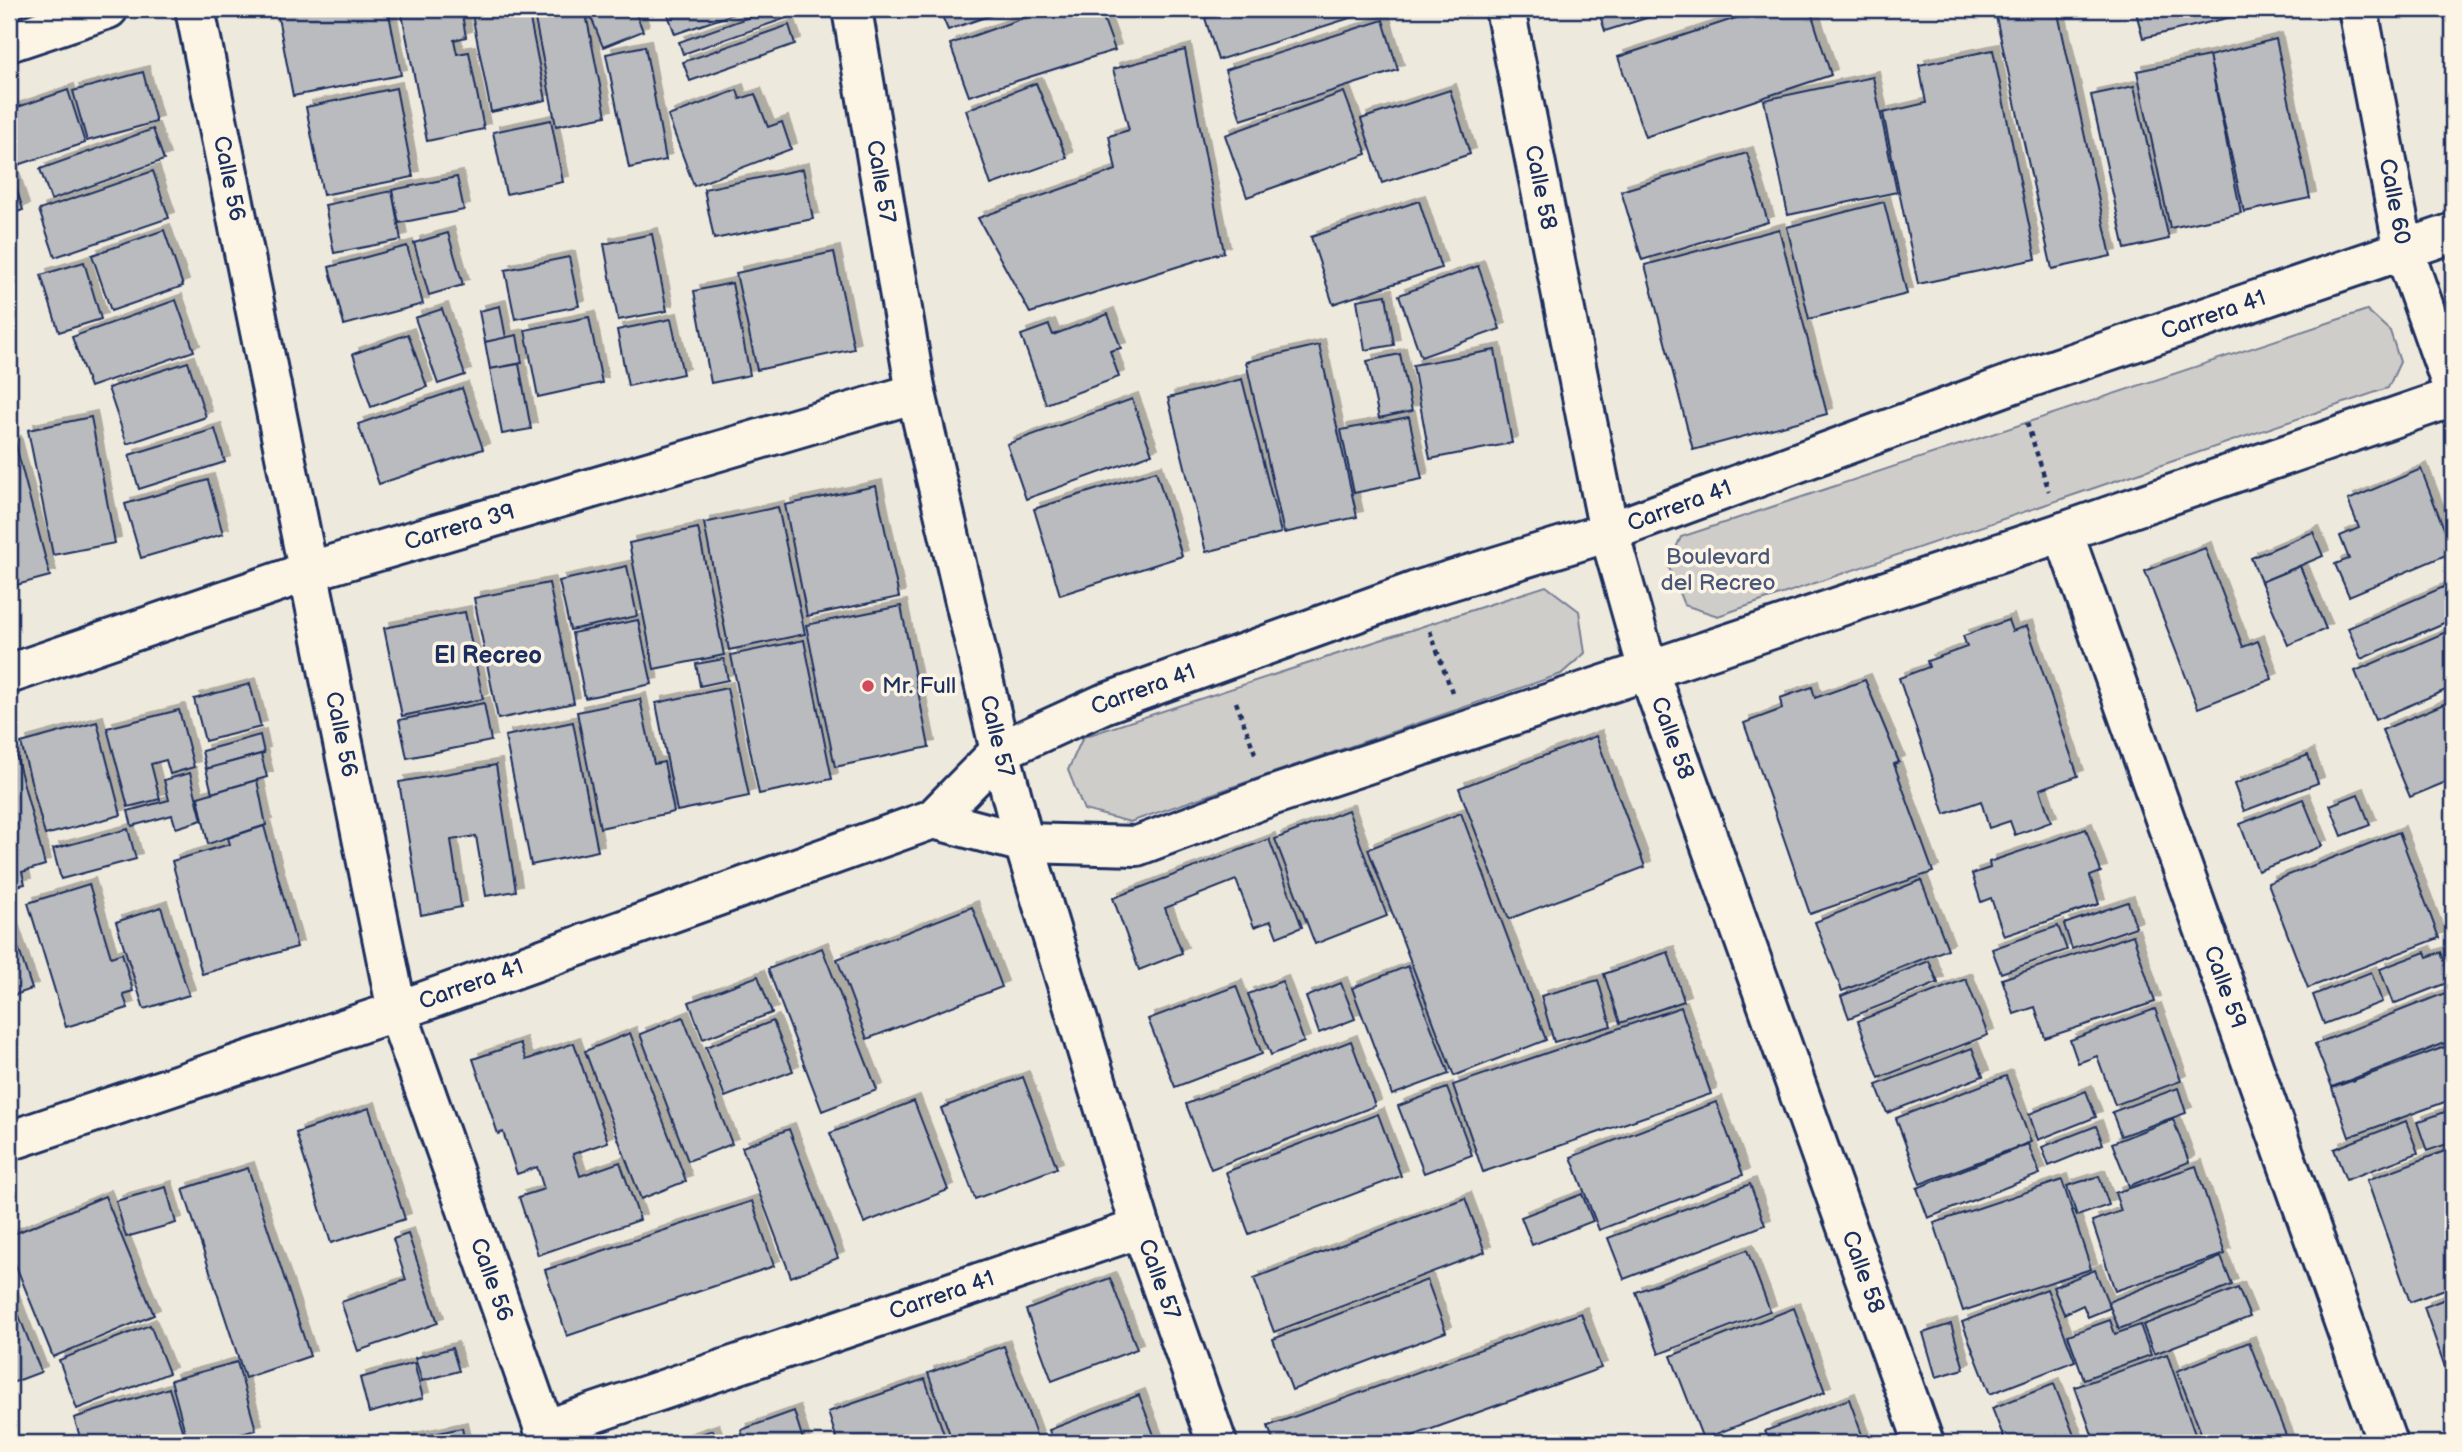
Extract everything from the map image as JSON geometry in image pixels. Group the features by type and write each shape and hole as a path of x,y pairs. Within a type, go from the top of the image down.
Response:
{"street":[{"path":"9,42 108,9"},
{"name":"Calle 56","path":"195,9 397,1011 547,1437"},
{"name":"Calle 57","path":"852,9 916,393 1000,751 1024,843 1141,1228 1217,1443"},
{"name":"Calle 58","path":"1504,9 1609,532 1648,670 1924,1443"},
{"name":"Calle 60","path":"2358,9 2404,251 2453,389"},
{"name":"Carrera 41","path":"9,1140 397,1011 933,819 1000,751 1103,704 1416,591 1609,532 2014,383 2453,233"},
{"name":"Carrera 39","path":"9,674 307,572 916,393"},
{"path":"933,819 1024,843 1137,846 1271,796 2063,532 2453,397"},
{"name":"Calle 59","path":"2063,532 2386,1443"},
{"name":"Carrera 41","path":"547,1437 1141,1228"}],"path":[{"path":"2014,383 2063,532"},
{"path":"1416,591 1466,731"},
{"path":"1221,662 1271,796"}],"green space":[{"name":"Boulevard del Recreo","path":"2367,310 2390,331 2400,362 2388,388 1718,616 1684,605 1668,565 1681,537"},
{"path":"1546,586 1579,611 1585,653 1561,674 1130,822 1084,810 1068,770 1083,737"}],"building":[{"path":"294,9 388,9 401,75 293,96 277,12"},
{"path":"401,9 461,9 466,37 454,40 457,54 469,52 484,129 427,141"},
{"path":"471,9 528,9 546,100 491,112"},
{"path":"533,9 555,9 555,12 585,9 606,116 556,126"},
{"path":"588,9 634,9 643,31 603,47"},
{"path":"666,9 748,9 675,34"},
{"path":"772,9 790,9 792,16 683,54 679,42"},
{"path":"939,9 1009,9 948,30"},
{"path":"1049,9 1100,9 1115,50 969,96 950,44"},
{"path":"1233,9 1378,9 1218,60 1205,18"},
{"path":"1598,9 1675,9 1605,31"},
{"path":"1763,9 1810,9 1831,75 1645,137 1618,57"},
{"path":"2032,9 2057,9 2111,256 2052,269 1996,17"},
{"path":"2135,9 2265,9 2143,38"},
{"path":"1383,20 1398,70 1241,120 1225,70"},
{"path":"789,25 795,44 690,81 683,62"},
{"path":"2276,39 2310,198 2244,212 2209,56"},
{"path":"645,46 666,160 629,168 606,54"},
{"path":"1185,50 1224,252 1030,313 978,218 1116,170 1109,136 1129,130 1113,69"},
{"path":"1993,50 2036,259 1918,284 1883,113 1926,103 1919,65"},
{"path":"2209,56 2241,213 2170,228 2137,71"},
{"path":"143,72 156,122 87,141 73,91"},
{"path":"1873,77 1897,192 1788,215 1764,100"},
{"path":"1036,83 1067,158 991,185 966,110"},
{"path":"2134,86 2169,239 2125,249 2091,95"},
{"path":"396,88 413,177 323,195 306,107"},
{"path":"68,90 85,143 15,166 9,145 9,110"},
{"path":"737,90 740,99 755,94 768,127 782,122 791,149 694,186 668,116"},
{"path":"1450,90 1470,154 1382,183 1361,119"},
{"path":"1344,92 1367,154 1247,197 1225,135"},
{"path":"551,120 563,182 506,194 493,132"},
{"path":"153,129 164,160 51,200 40,169"},
{"path":"1747,153 1768,222 1642,260 1621,191"},
{"path":"9,164 23,210 9,215"},
{"path":"803,169 813,219 714,239 704,189"},
{"path":"153,171 169,218 55,257 39,210"},
{"path":"457,177 464,210 399,223 392,190"},
{"path":"392,191 401,240 334,253 325,205"},
{"path":"1419,201 1441,268 1333,304 1311,237"},
{"path":"1884,202 1907,294 1809,319 1787,227"},
{"path":"1779,229 1827,414 1693,450 1645,265"},
{"path":"164,230 183,286 111,311 92,255"},
{"path":"448,233 463,285 429,295 414,243"},
{"path":"652,234 667,311 618,320 604,244"},
{"path":"407,246 423,304 344,325 329,267"},
{"path":"834,252 854,349 757,370 736,273"},
{"path":"569,257 579,306 515,319 505,270"},
{"path":"84,262 101,319 59,332 41,275"},
{"path":"1478,266 1500,329 1421,357 1399,295"},
{"path":"732,283 750,375 711,383 694,291"},
{"path":"1386,295 1394,345 1365,350 1357,300"},
{"path":"176,300 194,351 90,387 72,337"},
{"path":"500,306 506,338 485,342 479,311"},
{"path":"442,309 465,375 438,384 415,318"},
{"path":"1108,314 1121,348 1110,351 1119,377 1046,404 1021,335 1049,325 1053,335"},
{"path":"589,317 602,383 538,397 525,330"},
{"path":"671,319 683,374 628,386 617,330"},
{"path":"408,334 427,387 371,407 353,354"},
{"path":"517,335 522,363 490,369 485,342"},
{"path":"1319,345 1357,517 1284,533 1246,362"},
{"path":"1495,350 1512,443 1430,459 1413,365"},
{"path":"1400,354 1412,411 1379,418 1367,361"},
{"path":"188,362 206,417 127,444 108,388"},
{"path":"519,364 531,429 502,434 490,369"},
{"path":"1242,379 1281,533 1206,552 1168,398"},
{"path":"462,388 483,449 379,484 358,424"},
{"path":"1132,399 1152,454 1026,499 1007,444"},
{"path":"91,417 115,543 53,555 28,430"},
{"path":"1409,417 1422,479 1354,493 1341,430"},
{"path":"215,429 225,462 139,489 129,455"},
{"path":"15,442 50,576 9,587 9,443"},
{"path":"2421,469 2453,552 2349,596 2335,564 2349,559 2340,536 2359,528 2348,500"},
{"path":"1156,471 1182,556 1060,595 1034,509"},
{"path":"208,480 223,534 141,558 125,504"},
{"path":"876,486 899,597 807,616 785,505"},
{"path":"778,507 805,634 729,650 704,523"},
{"path":"698,528 724,655 654,669 629,543"},
{"path":"2313,532 2323,556 2261,582 2251,558"},
{"path":"2205,548 2243,647 2258,641 2272,679 2198,708 2145,571"},
{"path":"627,566 637,616 570,630 559,581"},
{"path":"2300,566 2326,629 2288,645 2261,582"},
{"path":"549,583 574,703 498,719 474,598"},
{"path":"2453,583 2453,619 2361,659 2348,628"},
{"name":"Mr. Full","path":"901,606 929,747 835,767 806,625"},
{"path":"465,612 483,699 402,716 384,628"},
{"path":"638,620 652,684 585,698 572,633"},
{"path":"2008,620 2012,631 2027,626 2078,776 2040,789 2051,822 2015,835 2010,821 1989,828 1981,801 1945,814 1899,678 1929,667 1927,661 1967,647 1963,636"},
{"path":"2453,629 2453,687 2375,720 2355,671"},
{"path":"804,640 832,779 759,794 731,655"},
{"path":"724,659 728,680 700,686 696,664"},
{"path":"1865,680 1899,762 1894,764 1933,872 1810,914 1744,723 1782,709 1780,698 1812,687 1815,698"},
{"path":"250,684 261,727 205,741 194,699"},
{"path":"727,688 749,796 677,811 656,703"},
{"path":"640,699 654,764 664,762 674,812 600,828 577,712"},
{"path":"2453,700 2453,779 2410,797 2382,730"},
{"path":"484,703 491,741 407,758 399,720"},
{"path":"179,710 194,767 170,774 166,760 151,764 160,799 128,807 107,728"},
{"path":"97,722 121,815 45,835 21,743"},
{"path":"573,722 598,851 531,865 505,736"},
{"path":"260,735 264,753 206,769 202,751"},
{"path":"1596,736 1645,867 1509,919 1459,788"},
{"path":"261,754 267,777 212,793 206,769"},
{"path":"16,755 45,865 22,872 25,884 9,888 9,756"},
{"path":"2308,755 2318,783 2244,811 2234,784"},
{"path":"496,765 516,891 486,896 476,836 451,840 461,907 421,915 399,782"},
{"path":"190,773 202,820 176,828 172,815 132,826 128,811 169,800 164,780"},
{"path":"257,780 266,825 208,844 198,797"},
{"path":"2358,794 2370,825 2342,836 2330,805"},
{"path":"2303,799 2322,846 2258,871 2240,824"},
{"path":"1348,810 1387,916 1315,944 1275,839"},
{"path":"1461,813 1546,1040 1454,1076 1368,849"},
{"path":"264,826 297,947 202,974 172,861 230,844 228,838"},
{"path":"128,829 136,859 61,879 53,849"},
{"path":"2086,829 2101,872 2090,876 2099,904 2004,936 1991,898 1981,902 1972,874 1990,868 1989,862"},
{"path":"2399,832 2439,938 2308,988 2268,883"},
{"path":"1269,839 1302,927 1277,937 1271,921 1254,927 1236,880 1165,908 1182,953 1139,970 1113,898"},
{"path":"1921,880 1948,949 1842,991 1815,922"},
{"path":"89,884 111,957 122,953 133,991 123,994 128,1008 66,1027 28,903"},
{"path":"2128,902 2136,927 2072,949 2064,924"},
{"path":"161,907 189,995 144,1009 116,922"},
{"path":"972,907 1002,987 867,1039 837,959"},
{"path":"9,920 32,989 9,997"},
{"path":"2058,926 2067,950 2001,973 1992,949"},
{"path":"2133,935 2155,1002 2045,1038 2035,1007 2014,1014 2002,979"},
{"path":"822,948 877,1090 822,1111 768,969"},
{"path":"1668,952 1684,1001 1620,1023 1604,974"},
{"path":"2425,952 2427,957 2441,952 2452,981 2393,1004 2380,969"},
{"path":"1929,961 1938,983 1849,1018 1841,996"},
{"path":"1408,966 1449,1074 1392,1095 1352,988"},
{"path":"2371,972 2382,1002 2324,1024 2313,995"},
{"path":"758,976 772,1013 703,1039 689,1002"},
{"path":"1966,979 1988,1035 1879,1078 1858,1021"},
{"path":"1598,980 1611,1026 1554,1042 1541,996"},
{"path":"1282,981 1304,1042 1271,1055 1248,994"},
{"path":"1341,983 1355,1019 1319,1033 1306,997"},
{"path":"1236,986 1262,1054 1175,1087 1148,1019"},
{"path":"2453,990 2453,1040 2332,1087 2315,1044"},
{"path":"1681,1007 1711,1094 1483,1172 1453,1085"},
{"path":"2155,1009 2181,1081 2115,1105 2097,1056 2078,1063 2070,1040"},
{"path":"683,1017 732,1144 688,1161 640,1034"},
{"path":"773,1021 793,1071 725,1097 706,1047"},
{"path":"630,1033 686,1181 641,1199 585,1051"},
{"path":"1351,1041 1375,1106 1211,1169 1186,1104"},
{"path":"520,1043 526,1060 574,1043 608,1142 573,1154 580,1176 620,1162 640,1220 538,1255 519,1197 544,1189 537,1167 517,1174 503,1132 498,1134 473,1059"},
{"path":"2453,1044 2453,1099 2349,1137 2332,1088"},
{"path":"1972,1048 1983,1076 1887,1113 1876,1085"},
{"path":"2006,1076 2031,1142 1920,1184 1896,1118"},
{"path":"1023,1077 1057,1168 975,1199 941,1108"},
{"path":"1447,1088 1472,1155 1424,1173 1398,1106"},
{"path":"2178,1088 2186,1113 2121,1136 2112,1112"},
{"path":"2086,1091 2096,1117 2038,1140 2029,1114"},
{"path":"914,1101 948,1190 864,1223 830,1133"},
{"path":"1716,1102 1743,1175 1599,1230 1571,1157"},
{"path":"369,1108 405,1219 331,1243 296,1133"},
{"path":"2453,1109 2453,1142 2427,1151 2417,1122"},
{"path":"1378,1114 1401,1176 1249,1234 1226,1172"},
{"path":"2173,1119 2189,1162 2129,1186 2112,1143"},
{"path":"2406,1121 2418,1153 2346,1180 2334,1149"},
{"path":"2096,1126 2103,1144 2049,1166 2042,1147"},
{"path":"789,1129 838,1258 791,1277 742,1147"},
{"path":"2028,1144 2040,1174 1928,1218 1917,1188"},
{"path":"2453,1148 2453,1286 2410,1302 2367,1180"},
{"path":"2196,1166 2225,1254 2115,1291 2092,1221 2121,1211 2115,1193"},
{"path":"248,1168 310,1356 245,1378 183,1189"},
{"path":"2099,1176 2109,1205 2077,1216 2067,1186"},
{"path":"2062,1180 2091,1269 1963,1311 1934,1223"},
{"path":"1750,1184 1765,1225 1624,1279 1608,1238"},
{"path":"166,1187 176,1223 126,1237 116,1201"},
{"path":"1582,1194 1593,1221 1532,1245 1521,1217"},
{"path":"105,1196 154,1315 53,1357 9,1249 9,1236"},
{"path":"1465,1198 1485,1252 1274,1332 1254,1278"},
{"path":"752,1201 774,1266 567,1336 545,1270"},
{"path":"408,1234 438,1323 358,1351 341,1302 406,1280 393,1239"},
{"path":"1747,1250 1770,1311 1659,1354 1636,1292"},
{"path":"2221,1257 2232,1285 2119,1329 2108,1302"},
{"path":"2095,1270 2110,1308 2088,1317 2083,1305 2064,1314 2053,1287"},
{"path":"1110,1278 1137,1349 1052,1381 1026,1310"},
{"path":"1427,1280 1446,1332 1292,1390 1273,1339"},
{"path":"2238,1288 2250,1317 2154,1354 2143,1325"},
{"path":"2047,1289 2075,1361 1990,1394 1962,1322"},
{"path":"9,1290 41,1372 9,1384"},
{"path":"2453,1296 2453,1390 2424,1307"},
{"path":"1794,1308 1825,1392 1703,1439 1671,1356"},
{"path":"1581,1313 1601,1368 1393,1443 1274,1443 1268,1426"},
{"path":"2110,1320 2115,1334 2140,1325 2151,1355 2084,1379 2068,1335"},
{"path":"1951,1324 1964,1369 1936,1377 1923,1333"},
{"path":"150,1325 169,1373 77,1409 59,1360"},
{"path":"2249,1342 2289,1443 2205,1443 2177,1371"},
{"path":"1004,1346 1039,1443 953,1443 928,1373"},
{"path":"452,1348 459,1371 422,1381 415,1358"},
{"path":"2167,1354 2198,1443 2095,1443 2075,1387"},
{"path":"237,1362 256,1430 208,1443 188,1443 171,1380"},
{"path":"414,1363 423,1398 369,1413 360,1378"},
{"path":"925,1379 947,1443 838,1443 828,1412"},
{"path":"2054,1384 2077,1443 2006,1443 1992,1408"},
{"path":"169,1388 186,1443 82,1443 74,1418"},
{"path":"1139,1395 1157,1443 1054,1443 1049,1430"},
{"path":"1849,1399 1865,1443 1770,1443 1765,1431"},
{"path":"794,1411 804,1443 745,1443 741,1430"},
{"path":"462,1428 465,1443 390,1443"},
{"path":"713,1430 718,1443 674,1443"}],"place":[{"name":"Mr. Full","path":"868,686"}],"district":[{"name":"El Recreo","path":"488,655"}]}
